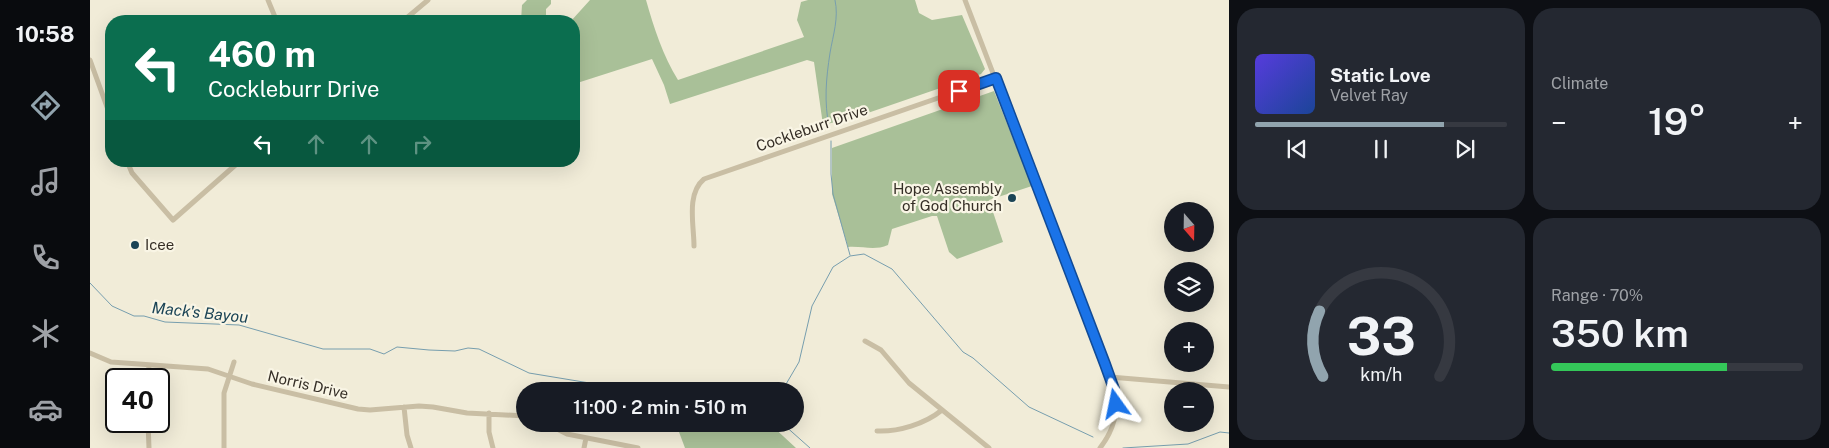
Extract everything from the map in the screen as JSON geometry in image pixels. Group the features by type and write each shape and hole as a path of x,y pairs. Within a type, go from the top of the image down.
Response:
{"street":[{"path":"268,0 273,15"},
{"path":"410,15 428,0"},
{"path":"965,0 1110,377 1115,394 1115,414 1109,435 1100,448"},
{"path":"90,60 105,101"},
{"name":"Cockleburr Drive","path":"694,246 694,190 704,179 996,78"},
{"path":"130,167 134,175 173,220 233,167"},
{"path":"866,341 881,350 909,383 989,448"},
{"name":"Norris Drive","path":"90,353 111,362 208,369 252,384 358,409 433,407 467,413 516,416"},
{"path":"224,448 222,406 234,362"},
{"path":"1110,377 1229,388"},
{"path":"404,407 406,427 412,448"},
{"path":"877,431 900,429 930,418 942,410"},
{"path":"489,414 489,432 493,448"},
{"path":"563,432 638,448"},
{"path":"148,433 149,448"},
{"path":"584,448 586,438"}],"green space":[{"path":"527,0 551,0 551,4 546,9 546,15 521,15 522,5"},
{"path":"590,0 646,0 659,41 678,80 804,37 797,20 801,2 808,0 915,0 919,13 932,20 962,15 985,69 981,74 859,116 823,125 814,62 807,60 670,104 652,59 580,82 580,15 576,15"},
{"path":"994,91 1032,186 989,200 1003,242 957,259 949,252 937,216 932,216 892,229 888,245 883,247 848,247 832,194 832,148"},
{"path":"679,432 779,432 796,448 685,448"}],"waterway":[{"path":"829,127 826,90 836,20 835,0"},
{"path":"831,141 833,194 850,255"},
{"path":"787,382 799,362 812,306 833,267 850,256 864,254 892,269 963,352 973,358 1029,407 1093,437"},
{"name":"Mack's Bayou","path":"90,283 112,306 134,316 144,316 165,322 239,325 323,349 370,349 384,354 397,347 455,351 468,348 479,349 529,373 584,382"},
{"name":"Mack's Bayou","path":"792,432 810,448"},
{"path":"1123,448 1188,444 1220,432 1229,433"}],"place":[{"name":"Hope Assembly of God Church","path":"1012,198"},
{"name":"Icee","path":"135,245"}],"route":[{"path":"959,91 996,78 1105,364 1114,389 1116,404"}]}
